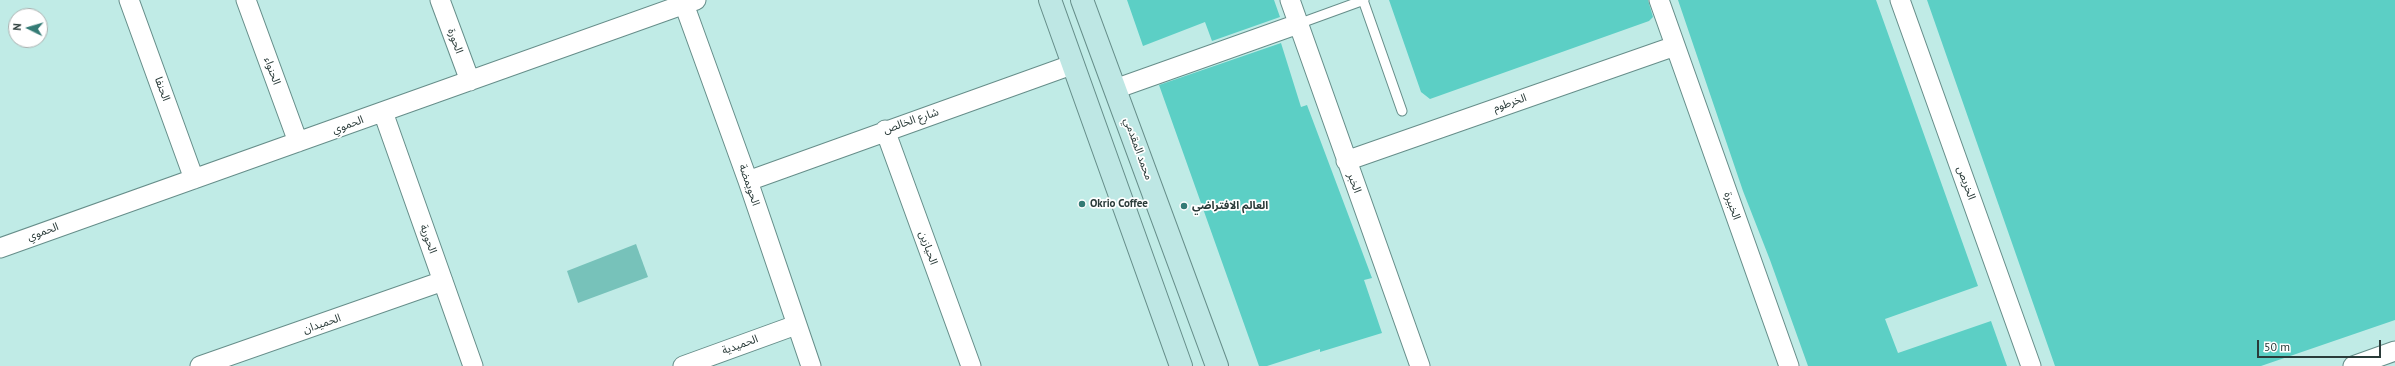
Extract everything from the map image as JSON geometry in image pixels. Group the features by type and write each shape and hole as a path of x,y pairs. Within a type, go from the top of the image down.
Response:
{"street":[{"name":"الحنفا","path":"129,0 194,179"},
{"name":"الحنواء","path":"246,0 298,142"},
{"name":"الحورة","path":"440,0 470,81"},
{"path":"1050,0 1181,366"},
{"name":"الخبر","path":"1290,0 1420,366"},
{"name":"الخبيرة","path":"1659,0 1789,366"},
{"name":"الخريص","path":"1900,0 2031,366"},
{"name":"الحموي","path":"0,248 690,2"},
{"name":"الحويمضة","path":"690,2 748,181 811,366"},
{"path":"1060,26 1085,8"},
{"name":"محمد المقدمي","path":"1085,8 1217,366"},
{"path":"1116,89 1298,24"},
{"name":"الخرطوم","path":"1346,161 1675,46"},
{"name":"شارع الخالص","path":"748,181 885,130 1074,64"},
{"name":"الحورية","path":"383,112 473,366"},
{"name":"الحيازين","path":"885,130 971,366"},
{"name":"الحميدان","path":"200,366 443,281"},
{"name":"الحميدية","path":"683,366 796,325"},
{"path":"2353,366 2390,357"}],"lane":[{"path":"1298,24 1363,0 1402,111"}],"shaded area":[{"path":"636,244 648,277 578,303 567,271"}],"building":[{"path":"1127,0 1274,0 1280,17 1212,41 1205,22 1143,46"},
{"path":"1389,0 1648,0 1653,17 1649,21 1430,99 1421,92"},
{"path":"1678,0 1876,0 1978,286 1885,319 1898,353 1991,321 2007,366 1808,366 1770,260 1743,191"},
{"path":"1927,0 2395,0 2395,320 2261,366 2055,366"},
{"path":"1281,43 1301,107 1307,105 1372,278 1364,280 1382,333 1320,352 1320,349 1267,366 1259,366 1159,85"}],"place":[{"name":"Okrio Coffee","path":"1082,204"},
{"name":"العالم الافتراضي","path":"1184,206"}]}
